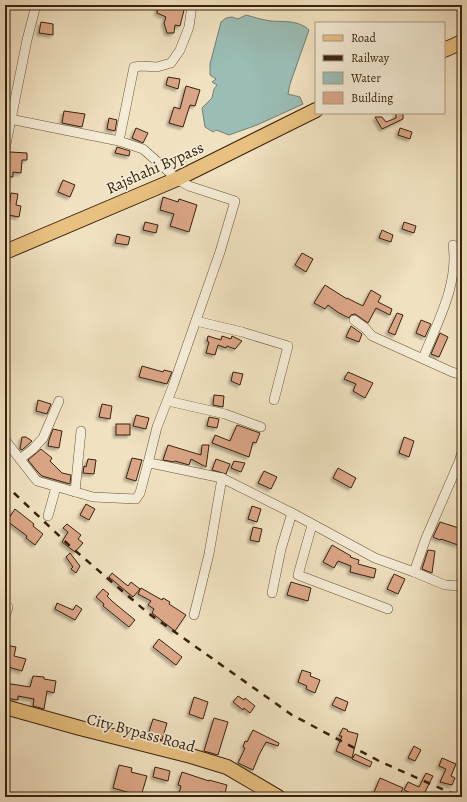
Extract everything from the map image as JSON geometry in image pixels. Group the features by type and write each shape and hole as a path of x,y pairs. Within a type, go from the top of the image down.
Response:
{"main road":[{"path":"445,50 462,42"},
{"name":"Rajshahi Bypass","path":"5,252 177,179 315,110"},
{"path":"5,707 80,728 191,756 227,767 278,797"},
{"name":"City Bypass Road","path":"5,716 173,758 225,774 242,783 262,797"}],"street":[{"path":"5,149 10,119 36,5"},
{"path":"119,141 134,67 157,67 171,62 180,50 188,27 192,5"},
{"path":"5,440 37,481 100,498 136,499 140,493 158,427 225,236 235,201 189,186 177,179 143,149 119,141 10,119"},
{"path":"422,358 448,294 455,259 453,245"},
{"path":"354,320 365,328 372,336 462,375"},
{"path":"196,321 242,332 288,346 274,400"},
{"path":"20,459 33,449 43,438 59,401"},
{"path":"168,401 225,414 261,427"},
{"path":"75,492 81,431"},
{"path":"414,572 426,538 462,452"},
{"path":"148,463 222,478 292,513 375,558 445,585 462,586"},
{"path":"194,615 209,554 222,478"},
{"path":"48,516 56,487"},
{"path":"272,593 281,549 292,513"},
{"path":"312,525 298,574 388,608"},
{"path":"5,617 8,607"}],"water":[{"path":"246,15 268,21 296,23 309,30 290,84 288,94 300,97 303,104 257,125 229,135 216,130 213,132 205,127 202,108 212,98 214,89 217,85 212,82 216,79 210,75 210,64 221,22 226,18 232,17 238,19"}],"building":[{"path":"158,5 185,6 180,26 175,25 174,33 167,33 164,23 166,17 157,13"},
{"path":"41,22 53,24 53,35 39,33"},
{"path":"168,77 180,79 178,89 166,85"},
{"path":"186,86 200,90 195,106 190,105 183,127 169,123 174,107 180,109"},
{"path":"64,111 85,114 82,127 62,123"},
{"path":"396,114 403,114 403,119 382,129 375,117 382,117 386,122 396,118"},
{"path":"109,118 117,120 115,131 107,129"},
{"path":"136,128 148,133 143,143 132,138"},
{"path":"400,128 412,132 410,139 398,135"},
{"path":"117,147 130,151 129,156 115,153"},
{"path":"10,152 27,153 27,160 22,160 21,173 13,172 13,177 5,176"},
{"path":"63,180 75,185 70,197 58,192"},
{"path":"11,193 18,194 16,205 21,206 19,217 8,215"},
{"path":"163,197 178,202 179,199 197,205 189,232 170,226 174,214 160,210"},
{"path":"145,222 158,225 156,233 143,230"},
{"path":"404,222 416,226 414,233 402,229"},
{"path":"382,230 393,235 391,242 379,238"},
{"path":"117,234 130,237 128,245 115,243"},
{"path":"302,253 313,259 306,272 295,265"},
{"path":"325,285 347,299 363,306 371,290 381,296 378,302 392,309 390,315 376,308 368,323 355,314 351,315 349,318 328,305 325,309 314,303"},
{"path":"397,313 403,315 395,335 388,332"},
{"path":"421,320 431,324 425,337 416,333"},
{"path":"351,326 362,334 359,342 346,337"},
{"path":"440,333 448,337 439,357 431,354"},
{"path":"208,336 221,340 222,336 231,339 232,336 242,341 235,349 218,345 215,355 206,353 209,342 207,341"},
{"path":"142,366 163,372 164,370 172,372 167,384 139,377"},
{"path":"233,372 243,374 240,385 231,381"},
{"path":"348,372 373,383 365,398 353,391 356,384 344,379"},
{"path":"214,395 224,396 223,407 213,405"},
{"path":"38,400 51,404 47,414 36,411"},
{"path":"102,404 112,406 110,419 99,417"},
{"path":"136,415 149,418 146,429 133,426"},
{"path":"209,417 219,419 217,428 207,426"},
{"path":"116,424 130,424 130,435 116,435"},
{"path":"237,425 260,433 256,443 253,442 249,457 212,443 215,435 230,441"},
{"path":"53,429 62,431 59,448 48,446"},
{"path":"22,437 26,437 32,441 22,450 20,449"},
{"path":"404,437 414,441 409,457 399,453"},
{"path":"168,445 201,455 202,445 209,445 206,467 191,459 189,465 175,461 163,460"},
{"path":"41,449 52,458 50,461 62,473 71,475 70,484 42,476 37,471 28,460"},
{"path":"132,458 142,460 136,481 126,478"},
{"path":"88,459 96,460 94,474 83,473 84,466 86,467"},
{"path":"216,459 230,464 226,474 212,470"},
{"path":"234,461 245,463 241,472 231,468"},
{"path":"338,468 356,478 351,488 333,478"},
{"path":"264,471 277,477 271,489 258,483"},
{"path":"86,504 95,509 89,520 80,515"},
{"path":"252,506 261,509 257,522 248,519"},
{"path":"15,509 34,524 33,526 43,534 35,545 26,538 27,536 7,521"},
{"path":"440,522 462,529 458,537 461,538 458,545 433,537"},
{"path":"67,524 81,535 78,539 83,543 75,552 62,542 68,532 63,528"},
{"path":"253,527 262,529 259,542 250,540"},
{"path":"332,545 351,556 350,557 359,560 358,564 376,569 374,578 350,572 351,566 338,561 334,568 323,562"},
{"path":"428,550 435,551 432,573 422,569"},
{"path":"70,553 80,566 76,573 71,569 73,567 66,557"},
{"path":"112,573 128,586 131,582 140,589 133,597 109,577"},
{"path":"394,574 405,579 398,594 387,589"},
{"path":"291,582 311,588 308,601 287,595"},
{"path":"141,588 162,600 163,598 170,602 169,604 186,615 175,631 152,613 154,609 148,605 151,601 138,594"},
{"path":"103,589 109,594 107,596 113,602 135,620 129,627 103,606 104,604 96,597"},
{"path":"57,603 73,610 76,605 82,609 75,620 55,609"},
{"path":"159,639 182,657 176,665 153,647"},
{"path":"5,645 16,647 14,656 26,659 22,671 5,666"},
{"path":"302,670 311,673 310,676 320,680 315,693 306,689 307,686 298,682"},
{"path":"33,676 44,677 44,679 56,681 54,693 47,691 44,709 33,706 34,699 18,696 18,700 5,698 5,683 30,687"},
{"path":"238,696 244,700 245,698 255,706 250,713 244,708 243,710 233,702"},
{"path":"194,697 208,702 203,719 189,714"},
{"path":"336,697 348,702 345,711 332,705"},
{"path":"214,718 228,722 218,755 204,751"},
{"path":"153,719 167,723 162,740 148,735"},
{"path":"343,728 348,730 347,731 358,734 352,758 336,751 342,736 339,736"},
{"path":"253,730 279,743 278,746 266,742 253,770 238,763 245,748 243,747 245,741 247,742"},
{"path":"414,746 421,750 415,761 408,758"},
{"path":"355,754 372,762 370,767 352,759"},
{"path":"442,758 456,764 451,776 455,778 452,785 440,782 446,769 439,766"},
{"path":"119,765 132,768 131,772 147,776 141,796 113,788"},
{"path":"155,767 170,771 168,781 153,777"},
{"path":"182,772 227,785 225,793 220,792 219,797 178,797 181,786 178,785"},
{"path":"426,773 433,776 424,794 420,797 404,790 408,782 419,787"},
{"path":"380,778 403,788 399,797 372,797"}],"railway":[{"path":"5,482 14,493 71,547 148,613 292,715 379,761 460,797"}]}
